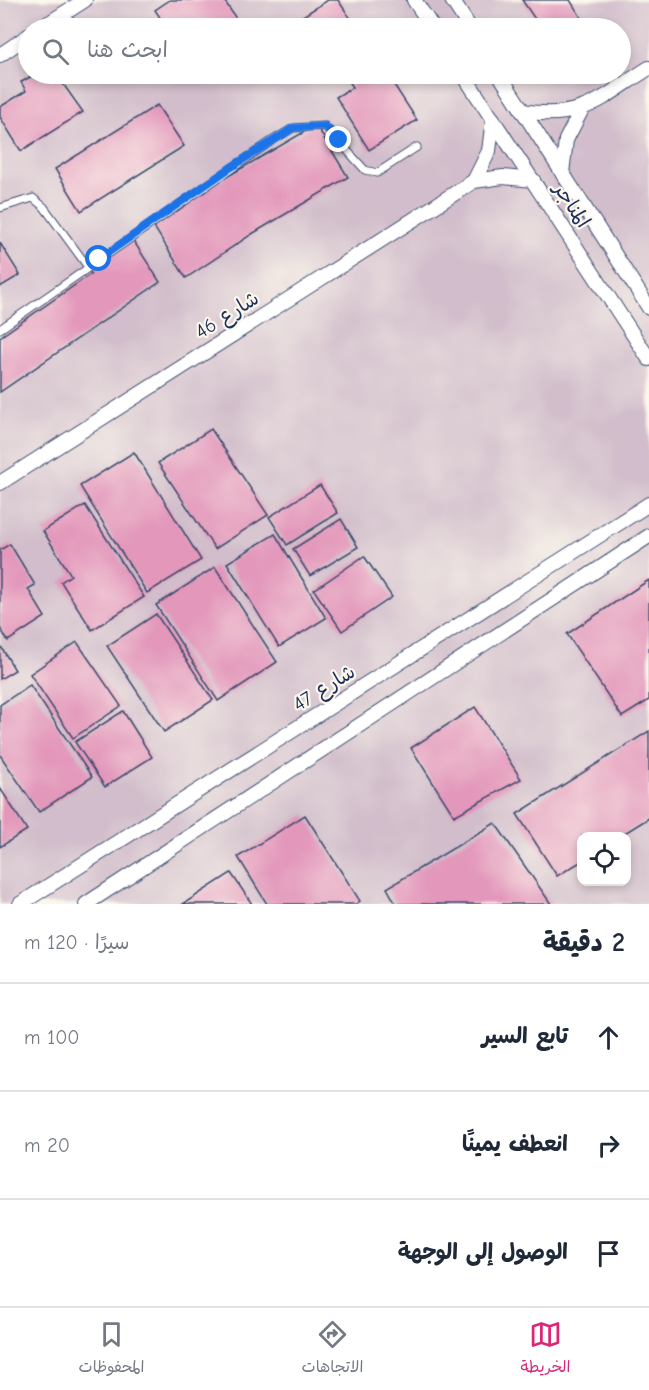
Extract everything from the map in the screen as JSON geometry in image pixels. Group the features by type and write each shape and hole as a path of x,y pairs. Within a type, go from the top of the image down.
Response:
{"street":[{"path":"57,18 85,0"},
{"path":"414,0 426,18"},
{"path":"452,0 464,18"},
{"path":"0,55 18,43"},
{"path":"631,79 649,68"},
{"name":"المناجر","path":"470,84 649,358"},
{"name":"المناجر","path":"505,84 649,308"},
{"path":"522,111 552,114 581,111 624,84"},
{"path":"562,173 566,141 581,111"},
{"path":"474,181 489,152 493,119"},
{"name":"شارع 46","path":"0,483 474,181 503,177 533,180"},
{"name":"شارع 47","path":"20,904 649,504"},
{"path":"86,904 649,536"}],"lane":[{"path":"0,329 230,168 293,128 325,126 365,170 376,173 417,147"},
{"path":"0,208 33,198 44,207 88,267"}],"shaded area":[{"path":"0,0 649,0 649,904 0,904"}],"building":[{"path":"170,0 224,0 236,18 160,18 155,10"},
{"path":"328,0 338,0 350,18 300,18"},
{"path":"522,0 570,0 581,18 534,18"},
{"path":"22,84 63,84 83,112 21,151 0,117 0,107 26,91"},
{"path":"351,84 394,84 417,120 369,150 336,97 353,87"},
{"path":"157,105 184,146 81,211 55,169"},
{"path":"316,125 348,177 252,234 186,278 154,227 218,182"},
{"path":"131,237 160,282 0,392 0,337 91,274 88,267"},
{"path":"0,243 20,275 0,287"},
{"path":"211,429 268,515 215,549 158,463"},
{"path":"134,452 201,560 147,593 80,486"},
{"path":"320,485 338,513 287,545 269,517"},
{"path":"85,505 144,597 92,630 61,582 71,575 43,531"},
{"path":"341,519 358,547 310,576 293,549"},
{"path":"275,534 326,618 279,647 227,563"},
{"path":"10,544 35,585 28,589 45,617 8,641 0,628 0,550"},
{"path":"364,556 392,597 342,631 314,590"},
{"path":"215,567 277,662 218,701 156,605"},
{"path":"649,580 649,700 622,717 567,634"},
{"path":"156,614 213,700 164,732 107,646"},
{"path":"77,642 121,706 73,738 30,674"},
{"path":"0,645 15,670 0,679"},
{"path":"30,685 92,777 39,812 0,755 0,705"},
{"path":"475,707 521,779 454,816 411,748"},
{"path":"123,711 152,757 105,787 75,742"},
{"path":"649,731 649,818 626,832 577,832 577,864 557,876 517,814"},
{"path":"0,788 27,830 0,847"},
{"path":"305,815 360,901 356,904 267,904 238,857"},
{"path":"495,823 551,904 396,904 387,888"},
{"path":"231,873 252,904 183,904"}],"route":[{"path":"99,259 230,168 293,128 325,126 339,140"}]}
